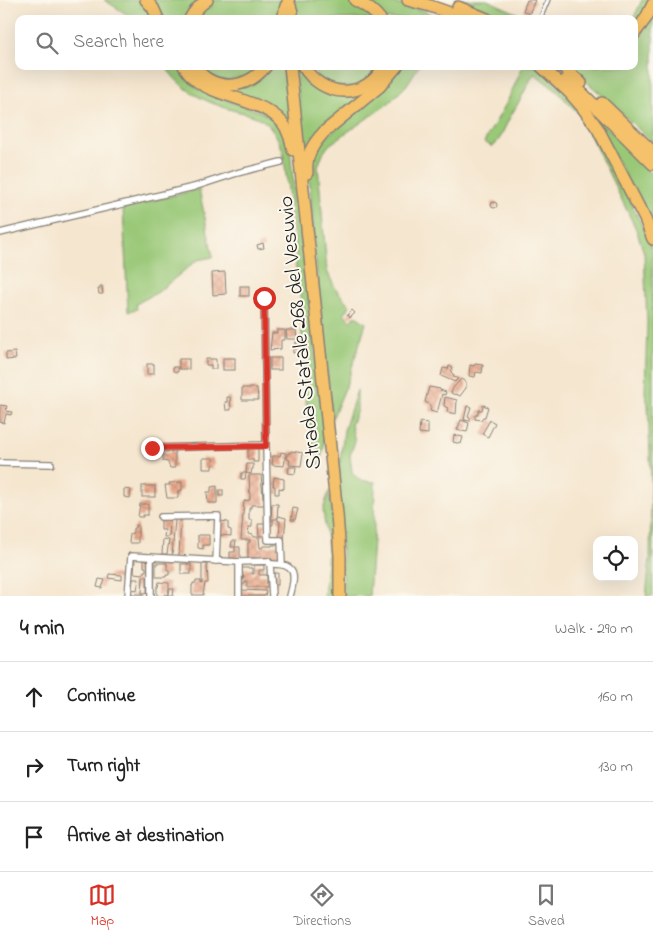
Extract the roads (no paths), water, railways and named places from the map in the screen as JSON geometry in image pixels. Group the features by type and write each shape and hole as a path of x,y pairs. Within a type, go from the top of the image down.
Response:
{"highway":[{"path":"146,0 156,15"},
{"path":"192,15 201,4 208,0"},
{"path":"355,0 365,5 377,15"},
{"path":"408,0 456,15"},
{"path":"436,0 477,15"},
{"path":"450,0 481,15"},
{"path":"283,15 287,2"},
{"path":"287,2 287,15"},
{"path":"287,2 292,15"},
{"path":"638,29 653,4"},
{"path":"187,70 197,81 220,93 265,109 278,118 286,127 293,148 305,215"},
{"path":"197,70 217,84 229,85 250,81 262,70"},
{"name":"Strada Statale 268 del Vesuvio","path":"290,70 333,470 340,556 340,596"},
{"path":"306,70 320,84 338,92 352,91 363,87 373,81 382,70"},
{"path":"308,235 306,168 311,150 324,132 380,86 394,70"},
{"path":"545,70 569,92 598,129 646,219 653,238"},
{"path":"554,70 581,92 653,160"},
{"path":"566,70 653,160"}],"street":[{"path":"0,233 186,189 281,162"},
{"path":"264,298 268,540 281,540 282,564"},
{"path":"152,448 266,446"},
{"path":"0,463 51,464"},
{"path":"161,517 218,516 216,561"},
{"path":"128,596 131,556 239,562 263,560 268,561 270,564 282,564 291,569 294,574 290,596"},
{"path":"151,557 151,596"},
{"path":"239,562 239,596"},
{"path":"270,564 272,596"}],"lane":[{"path":"542,15 548,0"}]}
